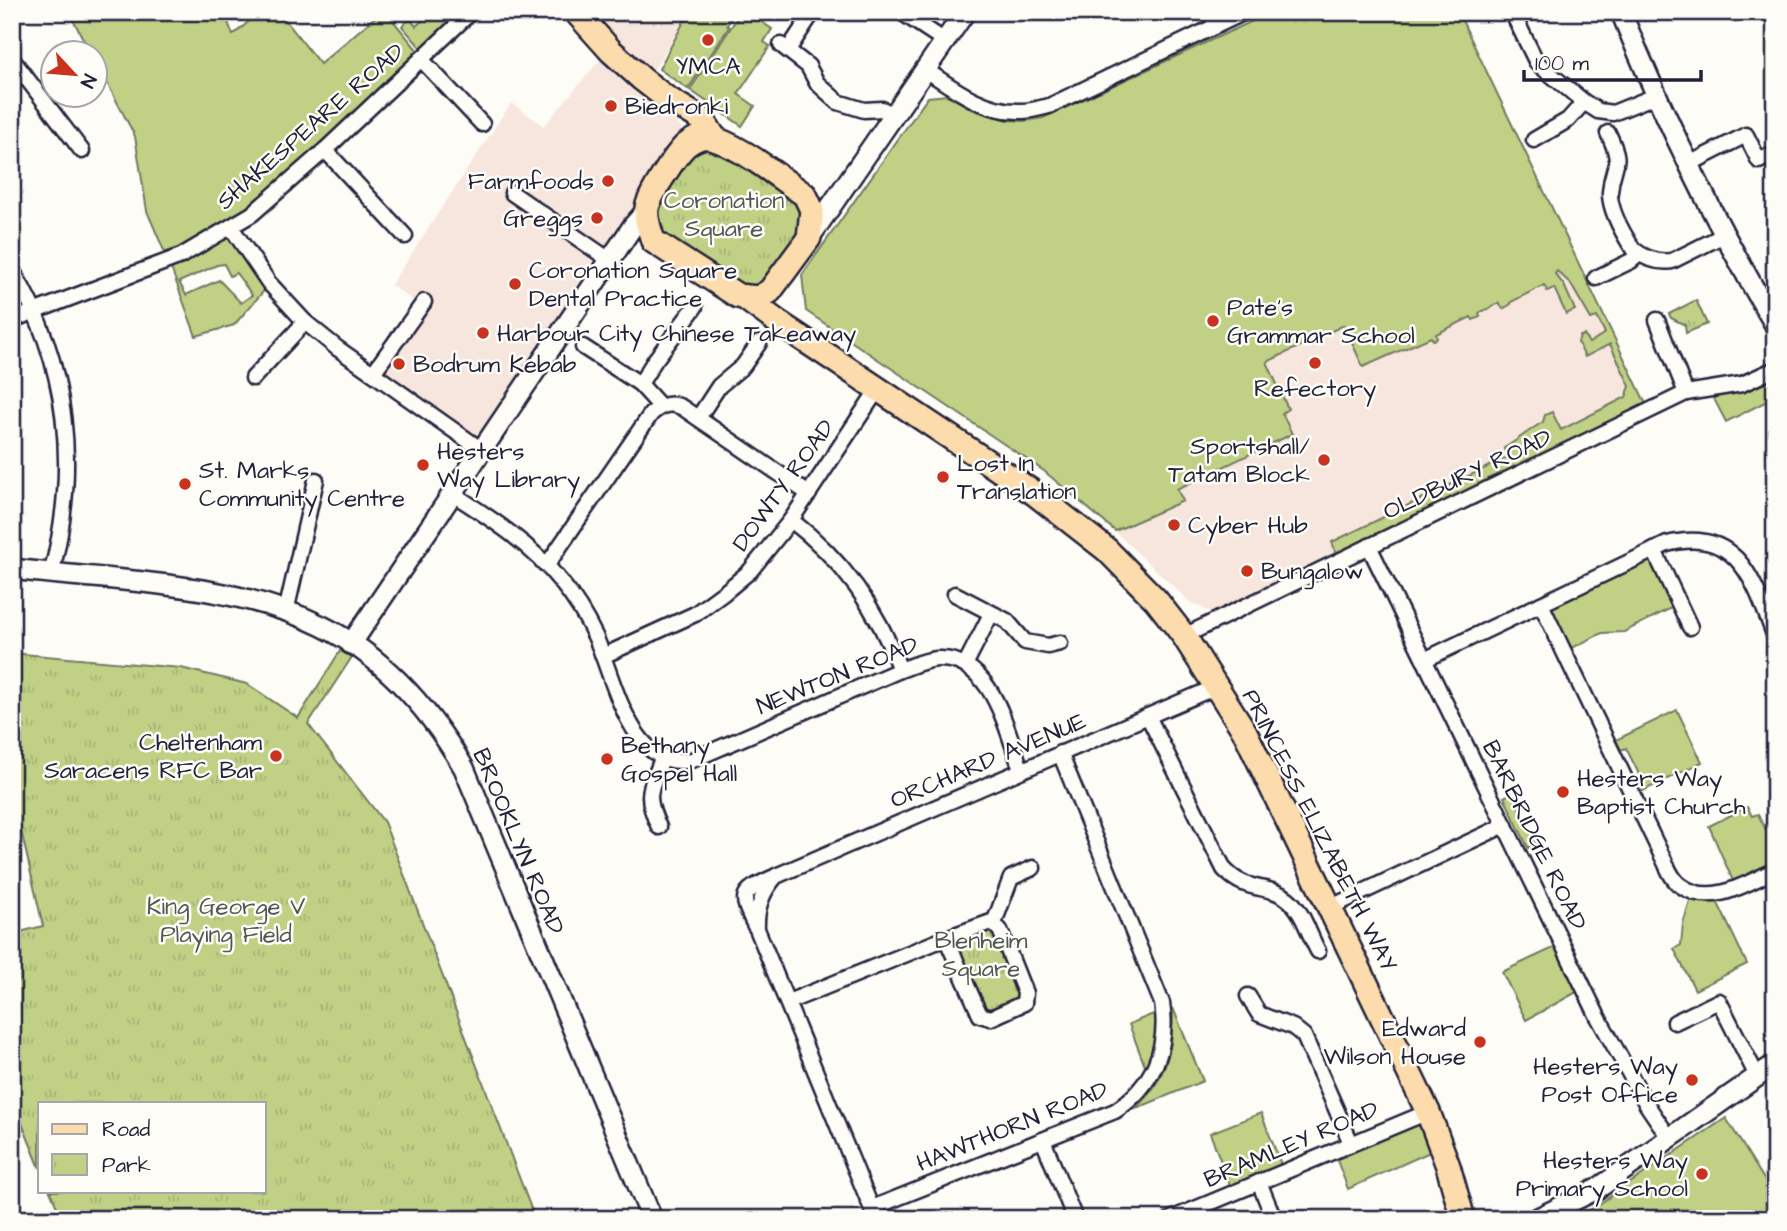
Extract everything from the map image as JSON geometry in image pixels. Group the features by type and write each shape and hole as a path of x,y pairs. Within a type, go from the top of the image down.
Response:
{"main road":[{"path":"576,12 611,51 642,79 703,120 715,139"},
{"path":"683,148 694,139 705,136 715,139 805,195 812,211 809,238 770,291 758,298 738,296 653,240 646,210 650,199 683,148 690,132 691,113"},
{"path":"770,291 779,323"},
{"name":"PRINCESS ELIZABETH WAY","path":"746,298 779,323 1034,492 1080,528 1143,584 1184,636 1245,732 1331,907 1428,1112 1448,1166 1462,1219"}],"street":[{"name":"SHAKESPEARE ROAD","path":"12,320 181,256 252,214 325,150 471,12"},
{"path":"813,12 784,48 808,66 817,83 838,102 864,110 882,108 895,116"},
{"path":"901,12 945,41"},
{"path":"809,238 965,12"},
{"path":"926,71 973,100 1005,110 1022,111 1049,106 1213,19 1245,12"},
{"path":"1512,12 1536,64 1598,111 1613,113 1655,96"},
{"path":"1621,12 1655,96 1724,234 1775,325"},
{"path":"12,59 82,151"},
{"path":"421,59 482,124"},
{"path":"1534,140 1568,120 1584,102"},
{"path":"1608,133 1618,159 1610,194 1611,204 1628,243 1639,254 1655,261 1672,261 1724,234"},
{"path":"1689,164 1746,135 1759,161 1775,153"},
{"path":"325,150 405,236"},
{"path":"512,193 616,255"},
{"path":"805,195 827,199 840,195"},
{"path":"351,644 646,210"},
{"path":"231,227 270,284 305,322 483,451"},
{"path":"616,255 643,239 653,240"},
{"path":"1596,278 1631,261 1639,254"},
{"path":"12,270 35,310 59,384 66,436 65,505 51,573"},
{"path":"373,373 424,302"},
{"path":"640,384 695,307"},
{"path":"1657,320 1686,393"},
{"path":"253,378 305,322"},
{"path":"698,418 719,386 743,366 758,343"},
{"path":"583,347 640,384 660,407"},
{"name":"OLDBURY ROAD","path":"1184,636 1686,393 1742,384 1775,369"},
{"name":"DOWTY ROAD","path":"603,656 678,623 710,603 760,560 809,494 878,389"},
{"path":"547,565 651,414 669,404 679,405 809,494"},
{"path":"286,612 316,480"},
{"path":"453,494 518,538 547,565 579,608 603,656 631,726 648,747 663,756 649,796 649,807 659,827"},
{"path":"791,520 823,547 863,594 885,631 900,670"},
{"path":"1424,660 1654,550 1674,542 1696,540 1727,551 1746,569 1775,637"},
{"name":"BARBRIDGE ROAD","path":"1369,546 1598,1017 1647,1105 1670,1139"},
{"path":"1654,550 1690,627"},
{"name":"BROOKLYN ROAD","path":"12,569 196,589 286,612 321,625 351,644 383,668 412,695 443,734 464,768 652,1219"},
{"path":"955,594 1011,625 1025,642 1048,646 1060,643"},
{"path":"1541,604 1662,856 1679,885 1700,894 1723,893 1775,870"},
{"path":"991,614 965,665 980,676 991,691 1021,769"},
{"name":"NEWTON ROAD","path":"663,756 677,761 692,760 922,662 939,659 965,665"},
{"name":"ORCHARD AVENUE","path":"874,1213 757,929 760,901 776,876 1218,686"},
{"path":"1148,716 1224,869 1244,885 1277,893 1289,899 1318,951"},
{"name":"HAWTHORN ROAD","path":"874,1213 1115,1111 1134,1096 1155,1067 1160,1055 1164,1029 1162,1003 1060,753"},
{"path":"1331,907 1505,825"},
{"path":"994,923 1011,878 1034,868"},
{"path":"788,1002 946,937 985,922 994,923 1000,930 1026,997 1021,1006 991,1018 978,1012 946,937"},
{"path":"1248,996 1259,1014 1301,1031 1351,1143"},
{"path":"1675,1022 1719,1001 1757,1076"},
{"path":"1536,1219 1562,1213 1775,1064"},
{"name":"BRAMLEY ROAD","path":"1171,1219 1428,1112"},
{"path":"1043,1140 1075,1219"},
{"path":"1259,1182 1274,1219"}],"shaded area":[{"path":"578,12 689,12 643,88 682,128 676,143 601,261 478,440 380,371 425,309 391,285 511,103 544,126 599,61"},
{"name":"Pate's Grammar School","path":"1272,12 1458,12 1647,406 1212,613 1190,602 1094,512 1044,471 806,311 802,275 928,97 947,95 974,110 1008,120 1043,118"}],"green space":[{"path":"69,12 224,12 233,35 260,12 279,12 320,64 381,12 386,12 423,57 231,226 270,284 234,325 196,336 147,211 135,136 108,85 108,38 83,38","holes":["224,264 230,276 236,273 252,295 241,303 219,280 186,295 179,282 217,265"]},
{"path":"432,12 471,12 426,54 402,26 410,19 416,26"},
{"path":"689,12 735,12 727,25 729,27 688,89 659,69"},
{"path":"741,12 747,12 772,29 764,42 770,46 738,94 755,106 742,126 690,90"},
{"name":"Pate's Grammar School","path":"1272,12 1458,12 1647,406 1336,553 1332,542 1508,457 1504,448 1543,422 1545,415 1552,412 1561,430 1626,397 1630,386 1610,344 1585,357 1578,343 1580,336 1584,335 1589,343 1605,333 1597,317 1591,319 1570,283 1557,271 1555,274 1564,285 1575,310 1566,314 1554,288 1547,291 1544,285 1503,309 1499,303 1479,313 1480,317 1473,320 1471,317 1436,334 1437,338 1433,340 1431,337 1363,367 1344,325 1267,362 1288,409 1282,413 1292,434 1177,489 1183,501 1115,531 1044,471 806,311 802,275 928,97 947,95 974,110 1008,120 1043,118"},
{"name":"Coronation Square","path":"704,143 713,144 799,198 806,221 766,285 751,291 656,231 657,203 689,155"},
{"path":"1696,300 1707,324 1686,333 1685,325 1671,318 1669,314"},
{"path":"1775,375 1775,397 1726,422 1713,397 1740,392"},
{"path":"1654,550 1679,604 1624,632 1602,633 1564,652 1541,604"},
{"name":"King George V Playing Field","path":"340,651 352,657 308,724 384,822 535,1219 62,1219 50,1192 266,1192 266,1102 38,1102 38,1163 12,1099 12,934 43,926 21,830 12,825 12,653 181,668 247,684 298,718"},
{"path":"1677,710 1702,762 1641,792 1636,781 1641,778 1626,748 1621,750 1616,740"},
{"path":"1512,793 1536,844 1528,848 1504,797"},
{"path":"1747,807 1752,816 1758,814 1775,848 1775,870 1736,888 1709,826"},
{"path":"1693,892 1714,895 1747,964 1695,990 1674,949 1681,945 1683,924"},
{"name":"Blenheim Square","path":"991,922 1026,997 987,1018 946,938"},
{"path":"1562,944 1584,988 1526,1020 1502,972"},
{"path":"1173,1008 1203,1081 1135,1109 1146,1098 1166,1063 1172,1037"},
{"path":"1156,1013 1155,1042 1146,1069 1129,1024"},
{"path":"1428,1112 1441,1147 1348,1189 1333,1150"},
{"path":"1261,1113 1284,1172 1233,1193 1210,1133"},
{"name":"Hesters Way Primary School","path":"1726,1118 1775,1197 1775,1219 1577,1219"}],"place":[{"name":"YMCA","path":"708,40"},
{"name":"Biedronki","path":"611,106"},
{"name":"Farmfoods","path":"608,181"},
{"name":"Greggs","path":"597,218"},
{"name":"Coronation Square Dental Practice","path":"515,284"},
{"name":"Pate's Grammar School","path":"1213,321"},
{"name":"Harbour City Chinese Takeaway","path":"483,333"},
{"name":"Refectory","path":"1315,363"},
{"name":"Bodrum Kebab","path":"399,364"},
{"name":"Sportshall/ Tatam Block","path":"1324,460"},
{"name":"Hesters Way Library","path":"423,465"},
{"name":"Lost In Translation","path":"943,477"},
{"name":"St. Marks Community Centre","path":"185,484"},
{"name":"Cyber Hub","path":"1174,525"},
{"name":"Bungalow","path":"1247,571"},
{"name":"Cheltenham Saracens RFC Bar","path":"276,756"},
{"name":"Bethany Gospel Hall","path":"607,759"},
{"name":"Hesters Way Baptist Church","path":"1563,792"},
{"name":"Edward Wilson House","path":"1480,1042"},
{"name":"Hesters Way Post Office","path":"1692,1080"},
{"name":"Hesters Way Primary School","path":"1702,1174"}]}
